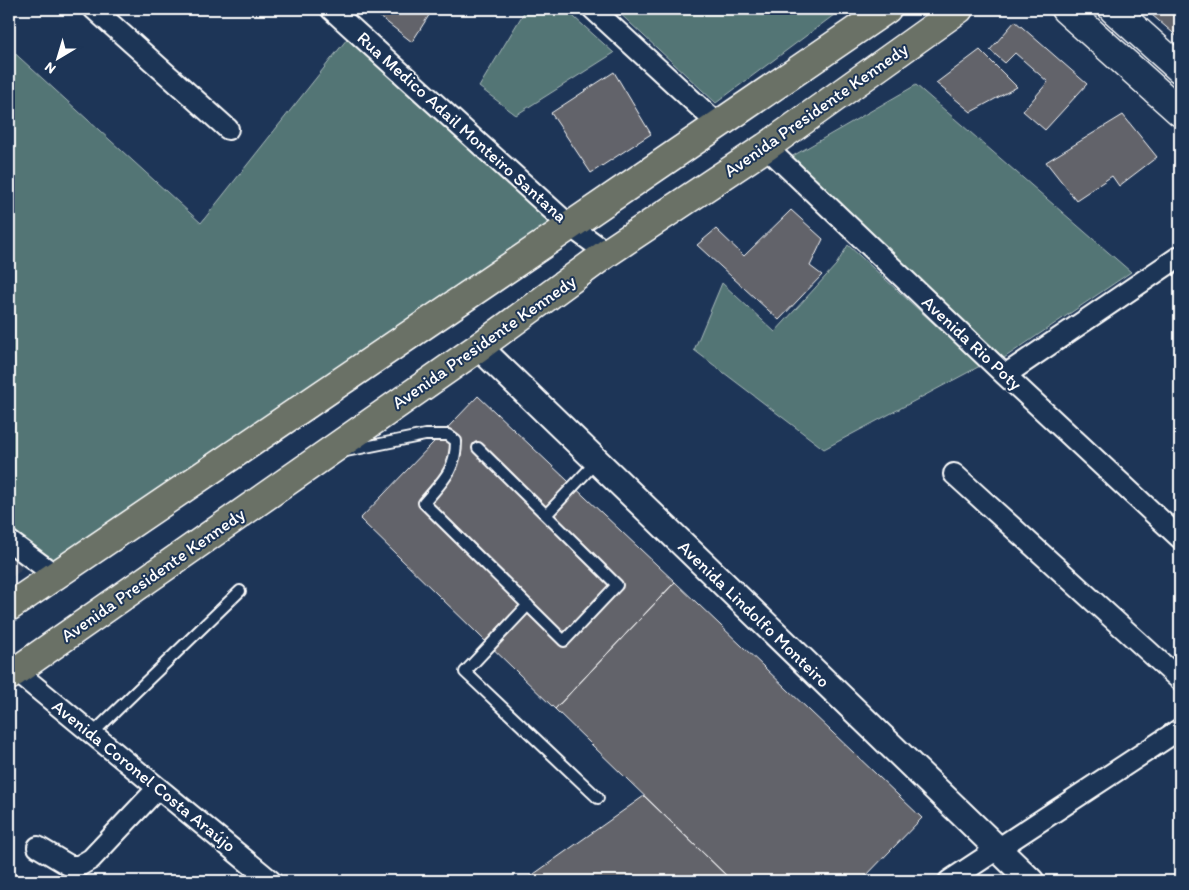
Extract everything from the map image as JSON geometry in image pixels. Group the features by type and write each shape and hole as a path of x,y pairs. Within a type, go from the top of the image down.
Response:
{"main road":[{"name":"Avenida Presidente Kennedy","path":"12,674 479,347 607,254 766,147 959,9"},
{"path":"1065,9 1180,112"},
{"path":"1112,9 1180,69"},
{"path":"9,607 718,124 869,13"}],"street":[{"path":"94,9 228,129"},
{"name":"Rua Medico Adail Monteiro Santana","path":"331,9 570,226 607,254"},
{"path":"593,9 718,124"},
{"name":"Avenida Rio Poty","path":"766,147 1005,375 1180,538"},
{"path":"1005,375 1180,256"},
{"name":"Avenida Lindolfo Monteiro","path":"479,347 1030,881"},
{"path":"954,474 1180,680"},
{"path":"9,541 55,575"},
{"name":"Avenida Coronel Costa Araújo","path":"12,674 92,734 272,881"},
{"path":"949,881 1180,729"},
{"path":"38,847 70,866 79,866 90,859 158,788"}],"lane":[{"path":"323,456 425,435 448,435 456,441 456,452 452,468 424,502 564,641 617,585 478,448"},
{"path":"546,515 597,461"},
{"path":"92,734 240,591"},
{"path":"528,605 465,672 598,798"}],"shaded area":[{"path":"9,550 21,560 23,565 19,572 9,579"}],"green space":[{"path":"526,9 565,9 614,53 516,115 479,87"},
{"path":"615,9 833,9 838,12 716,103"},
{"path":"347,39 570,226 55,575 9,541 9,48 201,223"},
{"path":"916,85 1131,272 1004,358 791,157"},
{"path":"848,245 980,366 824,449 694,350 722,283 775,332 836,265"}],"building":[{"path":"370,9 433,9 412,42"},
{"path":"1145,9 1180,9 1180,39"},
{"path":"1015,21 1087,84 1045,130 1023,111 1048,82 1015,53 1005,63 990,50"},
{"path":"980,50 1017,87 971,112 936,83"},
{"path":"614,72 651,134 591,173 551,113"},
{"path":"1123,115 1157,157 1119,186 1112,176 1076,200 1046,162"},
{"path":"791,210 823,239 810,266 822,275 779,320 697,245 716,229 744,256"},
{"path":"478,396 675,582 555,709 360,519"},
{"path":"675,582 922,818 861,881 732,881 555,709"},
{"path":"644,796 732,881 524,881"}]}
